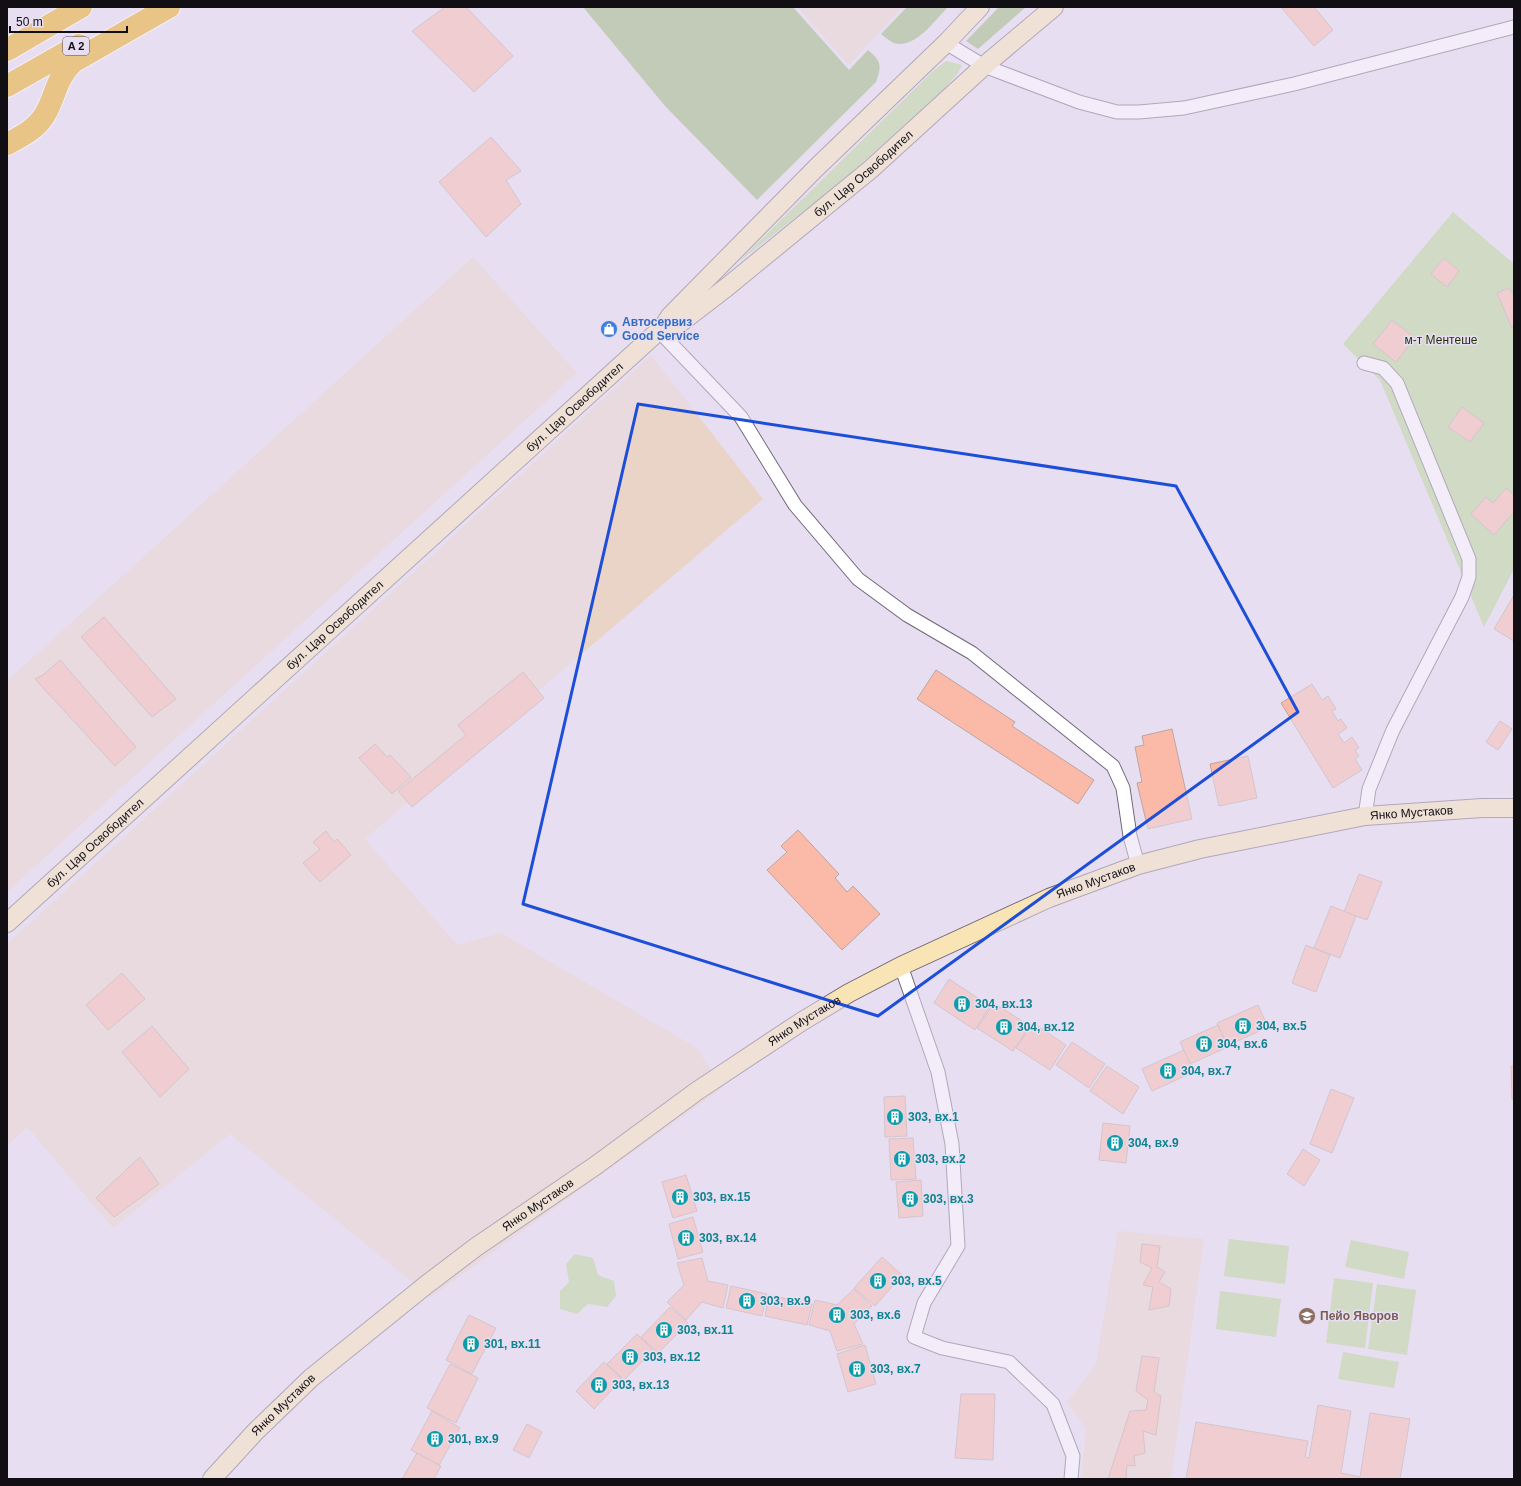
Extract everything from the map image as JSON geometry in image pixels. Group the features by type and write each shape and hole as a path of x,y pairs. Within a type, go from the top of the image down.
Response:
{"highway":[{"name":"A 2","path":"7,50 81,7"},
{"name":"A 2","path":"7,86 144,7"},
{"path":"7,144 29,132 43,117 58,81 72,62 169,7"}],"main road":[{"name":"бул. Цар Освободител","path":"7,923 661,329 670,316 816,168 946,43 980,7"},
{"name":"бул. Цар Освободител","path":"661,329 680,323 727,287 871,169 984,66 1054,7"},
{"name":"Янко Мустаков","path":"212,1479 255,1432 311,1378 426,1285 476,1247 595,1166 697,1091 750,1055 849,993 901,966 1049,898 1138,865 1200,849 1364,816 1482,808 1514,808"}],"street":[{"path":"946,43 984,66 1079,102 1117,112 1139,112 1184,108 1294,84 1514,27"},
{"path":"661,329 741,417 796,505 858,579 907,615 972,653 1112,766 1123,788 1130,836 1138,865"},
{"path":"1364,362 1383,368 1398,383 1469,559 1469,577 1462,597 1392,730 1369,789 1364,816"},
{"path":"901,966 938,1072 952,1144 958,1246 924,1303 914,1337 942,1348 1009,1362 1053,1404 1073,1456 1071,1479"}],"highlighted area":[{"path":"638,404 1176,486 1298,712 878,1016 523,904"}],"shaded area":[{"path":"797,7 902,7 849,65"},
{"path":"473,257 577,373 7,892 7,681"},
{"path":"651,355 763,499 365,839 457,945 501,933 697,1048 722,1088 431,1297 230,1134 113,1228 27,1127 7,1146 7,944"},
{"path":"1118,1231 1204,1239 1171,1479 1081,1479 1086,1429 1067,1402 1096,1364"}],"green space":[{"path":"583,7 793,7 849,70 868,50 876,57 880,67 876,82 757,200 665,106"},
{"path":"907,7 948,7 921,35 908,43 896,44 881,34"},
{"path":"999,7 1026,7 978,49 966,41"},
{"path":"946,61 962,65 958,73 945,88 840,183 736,264 933,71"},
{"name":"м-т Ментeше","path":"1453,212 1514,264 1514,569 1484,627 1380,380 1343,344"},
{"path":"1229,1239 1289,1246 1285,1284 1224,1276"},
{"path":"1351,1240 1409,1252 1404,1279 1345,1267"},
{"path":"575,1254 593,1258 598,1275 614,1281 616,1296 607,1307 588,1304 577,1314 560,1309 560,1291 569,1282 566,1264"},
{"path":"1334,1278 1373,1283 1365,1348 1326,1343"},
{"path":"1377,1284 1416,1290 1407,1355 1368,1349"},
{"path":"1220,1291 1281,1299 1276,1337 1216,1329"},
{"path":"1343,1352 1399,1362 1394,1388 1338,1379"}],"building":[{"path":"445,7 466,7 513,56 474,92 412,31"},
{"path":"1281,7 1314,7 1333,30 1314,46"},
{"path":"491,137 521,171 506,180 521,204 486,237 439,182"},
{"path":"1444,258 1459,271 1447,287 1431,274"},
{"path":"1509,288 1514,295 1514,325 1512,328 1497,293"},
{"path":"1392,320 1415,338 1396,362 1373,344"},
{"path":"1462,407 1484,423 1470,442 1448,427"},
{"path":"1506,488 1514,495 1514,512 1494,535 1471,514 1486,497 1493,503"},
{"path":"1514,595 1514,641 1494,629"},
{"path":"104,617 176,699 152,717 81,637"},
{"path":"60,660 136,747 115,766 35,679 43,675"},
{"path":"936,670 1015,722 1012,726 1094,780 1078,804 917,699"},
{"path":"523,672 544,698 412,807 398,791 466,735 458,725"},
{"path":"1312,684 1322,700 1328,696 1336,709 1332,711 1338,721 1341,719 1347,728 1338,734 1344,743 1352,737 1359,748 1355,750 1359,756 1355,759 1362,770 1333,788 1281,703"},
{"path":"1500,721 1512,729 1498,750 1486,742"},
{"path":"1172,729 1192,819 1148,829 1137,783 1142,782 1135,747 1144,745 1142,736"},
{"path":"375,744 387,757 390,755 411,777 392,794 359,758"},
{"path":"1248,756 1257,798 1219,806 1210,764"},
{"path":"798,830 839,874 835,878 847,892 853,886 880,914 842,950 767,870 787,852 781,846"},
{"path":"326,831 334,842 337,839 351,855 320,882 303,863 320,849 313,842"},
{"path":"1359,874 1382,882 1367,920 1344,912"},
{"path":"1331,906 1356,916 1340,958 1314,948"},
{"path":"1306,945 1330,955 1316,992 1292,983"},
{"path":"122,973 145,999 108,1030 86,1005"},
{"name":"304, вх.13","path":"949,979 990,1006 975,1030 934,1003"},
{"name":"304, вх.12","path":"994,1003 1030,1026 1013,1051 977,1028"},
{"name":"304, вх.5","path":"1258,1005 1268,1027 1227,1046 1217,1023"},
{"path":"1033,1023 1066,1045 1050,1070 1016,1048"},
{"name":"304, вх.6","path":"1218,1025 1228,1047 1190,1064 1180,1042"},
{"path":"152,1026 189,1069 160,1097 122,1052"},
{"path":"1072,1042 1105,1064 1089,1088 1056,1065"},
{"name":"304, вх.7","path":"1184,1050 1194,1072 1152,1091 1142,1069"},
{"path":"1107,1066 1139,1087 1123,1114 1090,1091"},
{"path":"1511,1066 1514,1066 1514,1099 1512,1099"},
{"path":"1331,1089 1354,1098 1332,1153 1310,1144"},
{"name":"303, вх.1","path":"905,1096 907,1136 885,1137 884,1097"},
{"name":"304, вх.9","path":"1103,1123 1130,1126 1126,1163 1099,1160"},
{"name":"303, вх.2","path":"913,1138 916,1179 891,1180 889,1139"},
{"path":"1303,1149 1320,1160 1304,1186 1287,1174"},
{"path":"140,1157 159,1184 114,1217 96,1198"},
{"name":"303, вх.15","path":"686,1175 697,1211 673,1218 662,1182"},
{"name":"303, вх.3","path":"921,1180 923,1216 899,1218 896,1182"},
{"name":"303, вх.14","path":"693,1217 703,1252 678,1259 669,1224"},
{"path":"1142,1244 1160,1246 1157,1267 1165,1272 1159,1282 1171,1289 1169,1306 1149,1310 1153,1287 1143,1285 1152,1268 1140,1262"},
{"name":"303, вх.5","path":"882,1257 902,1275 875,1306 854,1288"},
{"path":"702,1258 708,1281 728,1285 723,1308 702,1302 686,1320 667,1302 684,1285 677,1263"},
{"name":"303, вх.9","path":"731,1286 767,1294 762,1316 726,1308"},
{"name":"303, вх.6","path":"854,1289 872,1306 854,1324 863,1344 837,1351 830,1331 809,1325 815,1300 837,1305"},
{"path":"769,1295 812,1304 807,1325 765,1316"},
{"name":"303, вх.11","path":"670,1307 688,1323 658,1353 641,1337"},
{"name":"301, вх.11","path":"469,1315 496,1328 472,1374 446,1360"},
{"name":"303, вх.12","path":"637,1334 653,1350 624,1380 607,1364"},
{"name":"303, вх.7","path":"865,1345 876,1384 848,1392 837,1354"},
{"path":"1142,1356 1159,1358 1154,1392 1161,1396 1156,1435 1143,1431 1145,1453 1134,1456 1135,1466 1127,1465 1126,1479 1108,1479 1130,1411 1146,1410 1148,1400 1136,1391"},
{"name":"303, вх.13","path":"604,1362 622,1379 594,1409 576,1391"},
{"path":"450,1364 478,1378 456,1423 427,1408"},
{"path":"961,1394 995,1394 993,1460 955,1458"},
{"path":"1318,1405 1351,1411 1341,1473 1360,1477 1370,1413 1410,1419 1400,1479 1186,1479 1196,1422 1308,1441 1305,1457 1309,1458"},
{"name":"301, вх.9","path":"432,1411 460,1428 439,1465 411,1450"},
{"path":"527,1424 542,1432 529,1458 513,1450"},
{"path":"417,1453 441,1466 434,1479 402,1479"}],"place":[{"name":"Автосервиз Good Service","path":"609,329"},
{"name":"304, вх.13","path":"962,1004"},
{"name":"304, вх.5","path":"1243,1026"},
{"name":"304, вх.12","path":"1004,1027"},
{"name":"304, вх.6","path":"1204,1044"},
{"name":"304, вх.7","path":"1168,1071"},
{"name":"303, вх.1","path":"895,1117"},
{"name":"304, вх.9","path":"1115,1143"},
{"name":"303, вх.2","path":"902,1159"},
{"name":"303, вх.15","path":"680,1197"},
{"name":"303, вх.3","path":"910,1199"},
{"name":"303, вх.14","path":"686,1238"},
{"name":"303, вх.5","path":"878,1281"},
{"name":"303, вх.9","path":"747,1301"},
{"name":"303, вх.6","path":"837,1315"},
{"name":"Пейо Яворов","path":"1307,1316"},
{"name":"303, вх.11","path":"664,1330"},
{"name":"301, вх.11","path":"471,1344"},
{"name":"303, вх.12","path":"630,1357"},
{"name":"303, вх.7","path":"857,1369"},
{"name":"303, вх.13","path":"599,1385"},
{"name":"301, вх.9","path":"435,1439"}]}
